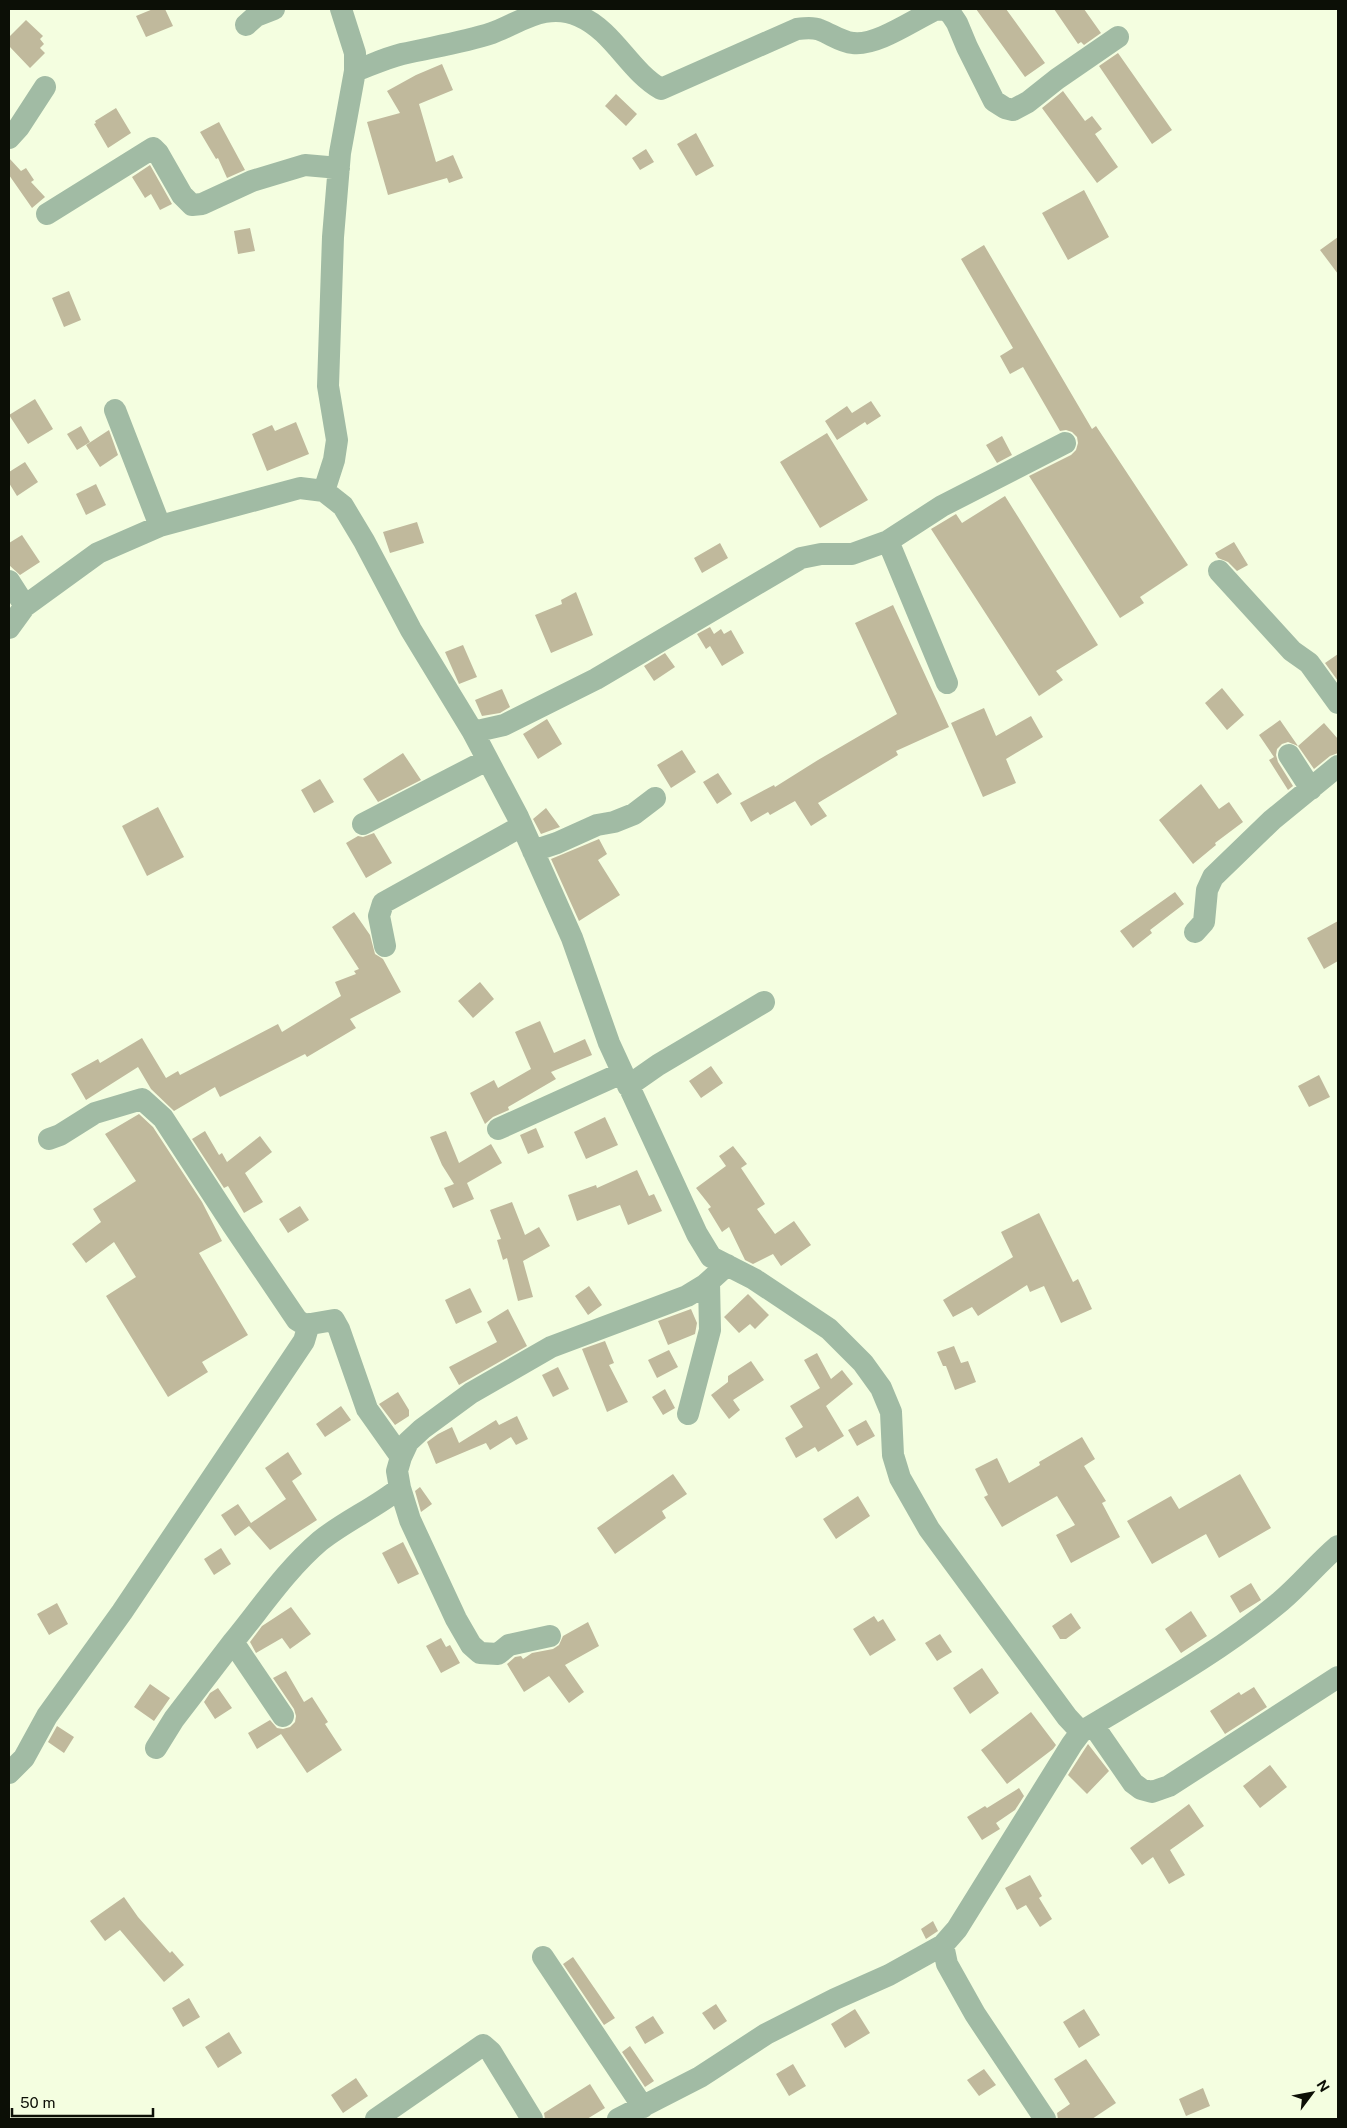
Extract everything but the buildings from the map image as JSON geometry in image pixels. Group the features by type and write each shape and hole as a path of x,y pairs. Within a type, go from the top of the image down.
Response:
{"street":[{"path":"246,24 256,16 274,9"},
{"path":"324,492 334,460 337,440 328,386 333,237 339,168 356,71 355,53 341,9"},
{"path":"356,71 402,54 457,43 492,33 546,11 559,10 579,16 600,29 650,83 661,89 797,29 820,30 852,44 863,44 882,37 935,10 944,9 952,14 957,23 994,101 1005,108 1013,110 1028,102 1118,37"},
{"path":"9,138 19,127 45,86"},
{"path":"47,214 153,148 158,153 182,196 192,205 202,204 252,181 305,164 339,168"},
{"path":"115,410 160,526"},
{"path":"473,732 504,725 596,679 801,558 821,554 852,554 888,541 942,506 1065,443"},
{"path":"9,628 25,606 98,554 160,526 300,488 324,492 343,506 364,541 411,630 473,732 522,826 572,938 609,1043 697,1234 712,1257 754,1279 829,1329 863,1363 881,1388 891,1412 893,1455 898,1470 929,1529 1067,1717 1087,1729 1133,1783 1141,1789 1152,1792 1169,1786 1338,1677"},
{"path":"888,541 947,683"},
{"path":"1219,571 1292,651 1309,663 1338,703"},
{"path":"9,580 25,606"},
{"path":"1289,755 1312,789"},
{"path":"363,824 487,760"},
{"path":"1195,932 1204,922 1207,890 1213,877 1272,820 1338,766"},
{"path":"533,851 557,843 597,825 614,822 634,814 655,798"},
{"path":"385,946 379,916 383,903 522,826"},
{"path":"498,1129 658,1065 764,1002"},
{"path":"49,1139 60,1135 95,1113 142,1099 163,1118 297,1320 304,1325 334,1320 339,1329 367,1409 401,1457"},
{"path":"550,1636 509,1645 498,1654 480,1653 472,1645 456,1619 410,1520 400,1488 398,1471 401,1457 408,1442 422,1429 471,1393 543,1352 688,1296 709,1282 727,1265"},
{"path":"688,1414 710,1330 709,1282"},
{"path":"9,1773 24,1758 47,1716 122,1612 304,1341 310,1324"},
{"path":"156,1748 174,1719 274,1590 320,1542 345,1523 372,1509 400,1488"},
{"path":"618,2119 700,2077 766,2034 834,1999 889,1975 943,1946 1072,1744 1087,1729 1224,1645 1282,1600 1319,1562 1338,1546"},
{"path":"233,1642 283,1716"},
{"path":"943,1946 947,1964 975,2014 1045,2119"},
{"path":"543,1957 643,2107"},
{"path":"376,2119 483,2045 491,2052 532,2119"}]}
